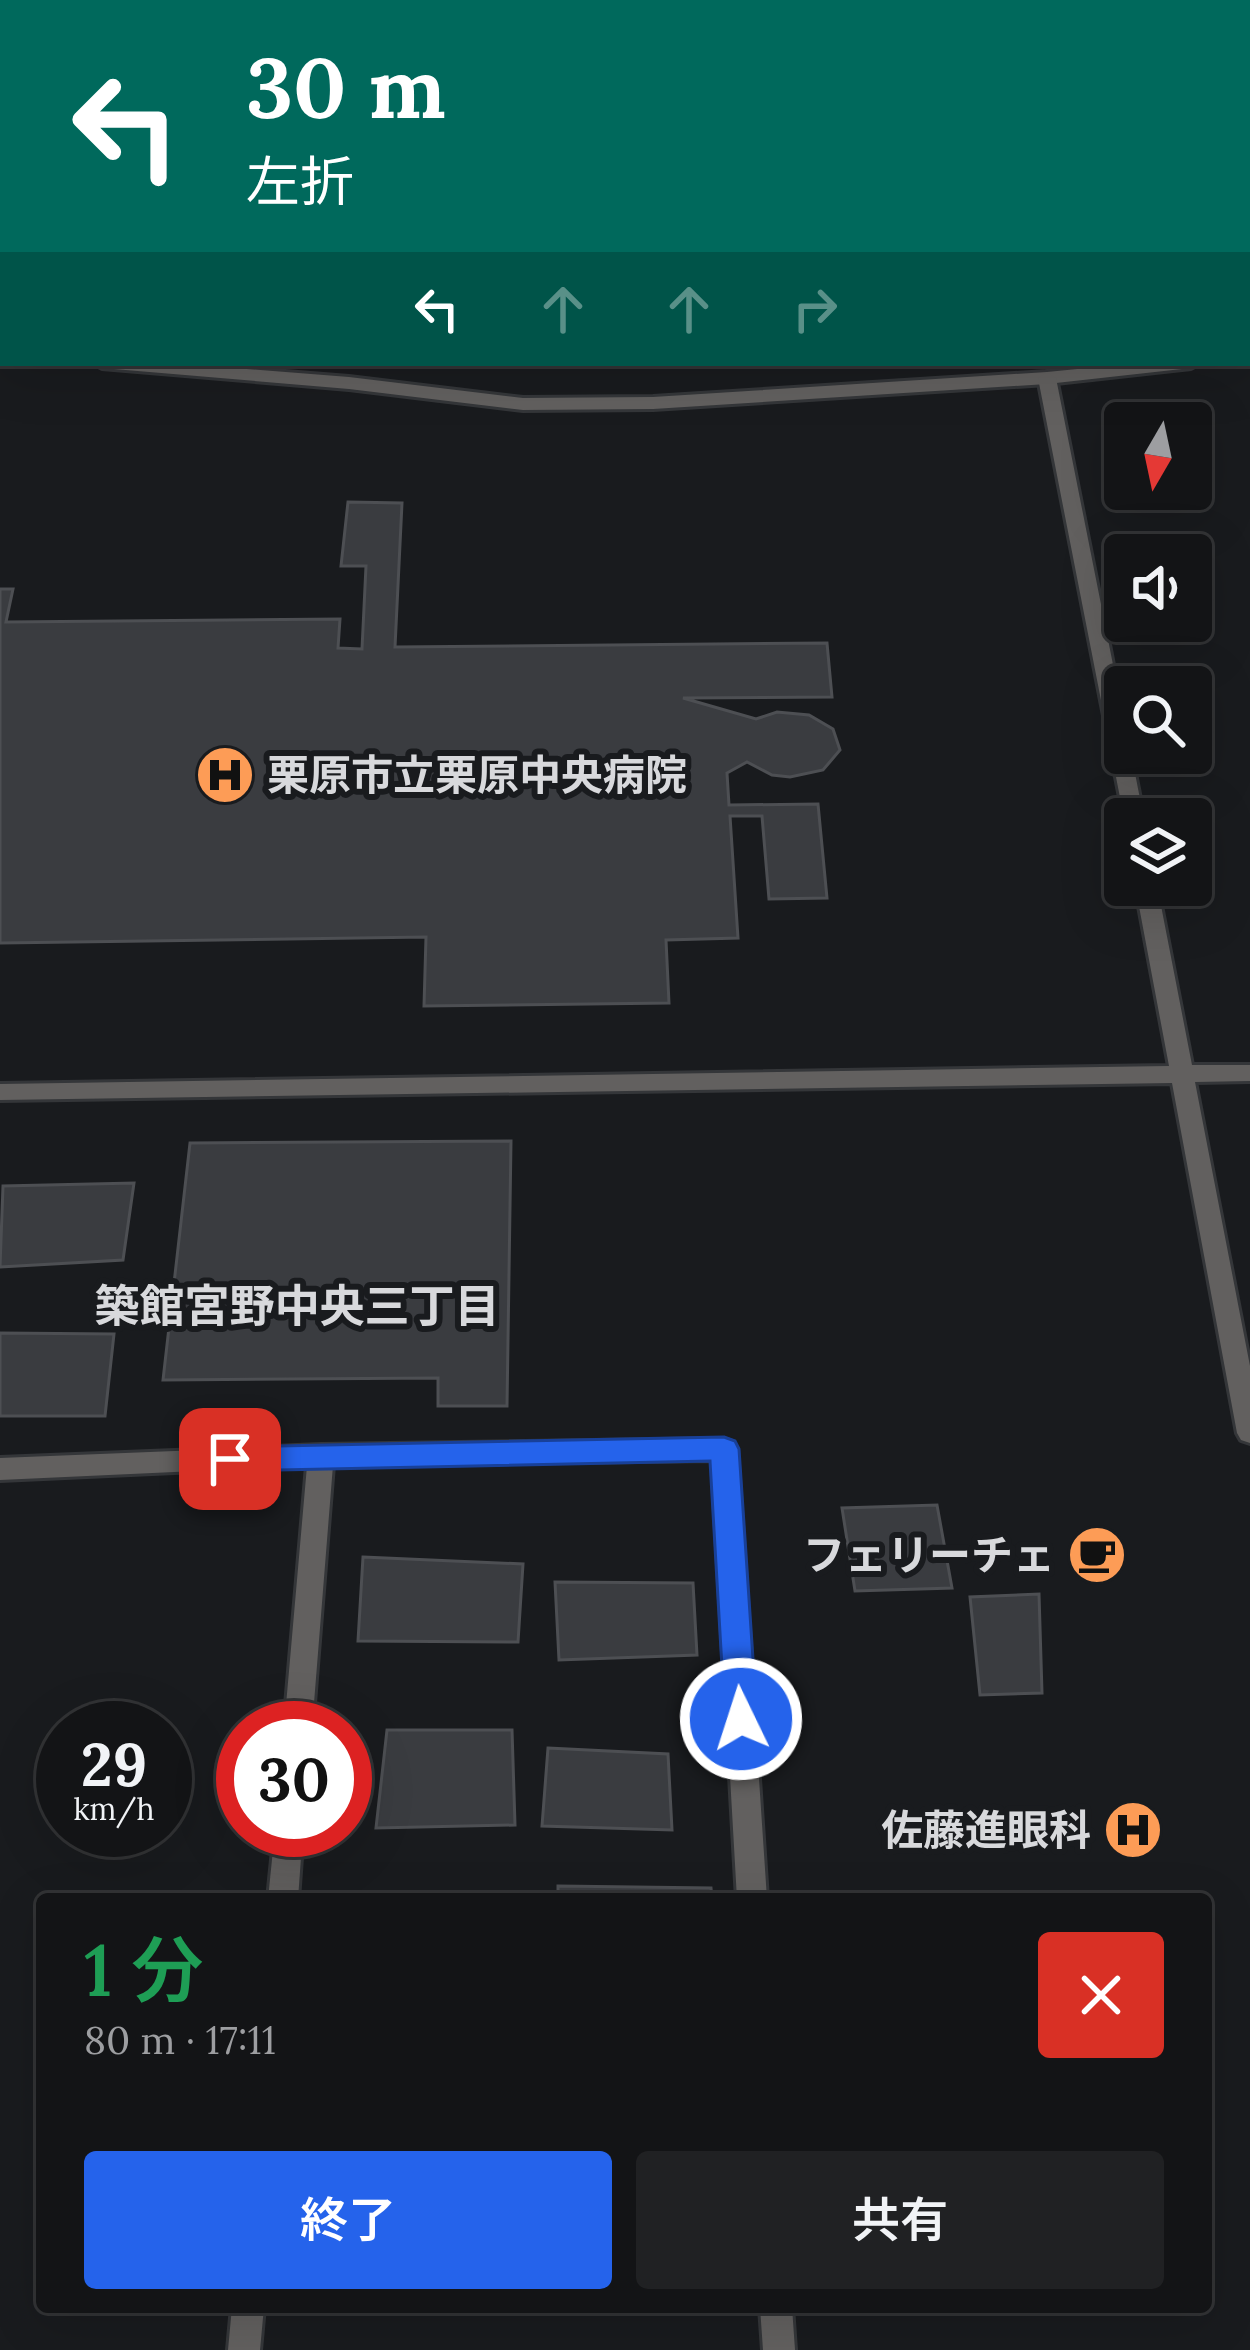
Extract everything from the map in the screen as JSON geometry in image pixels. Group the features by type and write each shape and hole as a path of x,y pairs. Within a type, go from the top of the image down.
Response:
{"street":[{"path":"139,366 349,383 523,404 653,403 1047,378 1162,366"},
{"path":"999,366 1009,380"},
{"path":"1047,378 1129,798"},
{"path":"1150,906 1250,1433"},
{"path":"0,1092 1250,1073"},
{"path":"0,1469 321,1455 724,1449 752,1893"},
{"path":"300,1701 321,1455"},
{"path":"284,1893 287,1857"},
{"path":"244,2350 247,2313"},
{"path":"776,2313 779,2350"}],"building":[{"path":"348,502 402,503 395,647 827,643 832,697 683,698 756,719 777,712 809,715 833,729 840,750 823,770 790,777 772,775 747,762 727,773 729,805 818,804 827,898 769,899 762,816 730,816 738,938 666,940 669,1003 424,1006 426,937 0,943 0,589 13,589 6,622 340,619 338,648 362,649 366,566 341,566"},
{"path":"511,1141 507,1406 438,1406 438,1378 163,1380 190,1143"},
{"path":"134,1183 123,1260 0,1267 3,1186"},
{"path":"0,1333 114,1334 105,1416 0,1416"},
{"path":"937,1505 952,1588 855,1591 842,1508"},
{"path":"363,1557 523,1564 518,1642 358,1641"},
{"path":"555,1582 693,1583 697,1655 559,1660"},
{"path":"1039,1594 1042,1693 980,1695 970,1597"},
{"path":"387,1730 512,1730 515,1825 376,1828"},
{"path":"548,1748 668,1754 672,1830 542,1826"},
{"path":"558,1886 711,1888 711,1893 558,1893"}],"place":[{"name":"栗原市立栗原中央病院","path":"225,775"},
{"name":"フェリーチェ","path":"1097,1555"},
{"name":"佐藤進眼科","path":"1133,1830"}],"district":[{"name":"築館宮野中央三丁目","path":"297,1306"}],"route":[{"path":"230,1459 724,1449 741,1719"}]}
